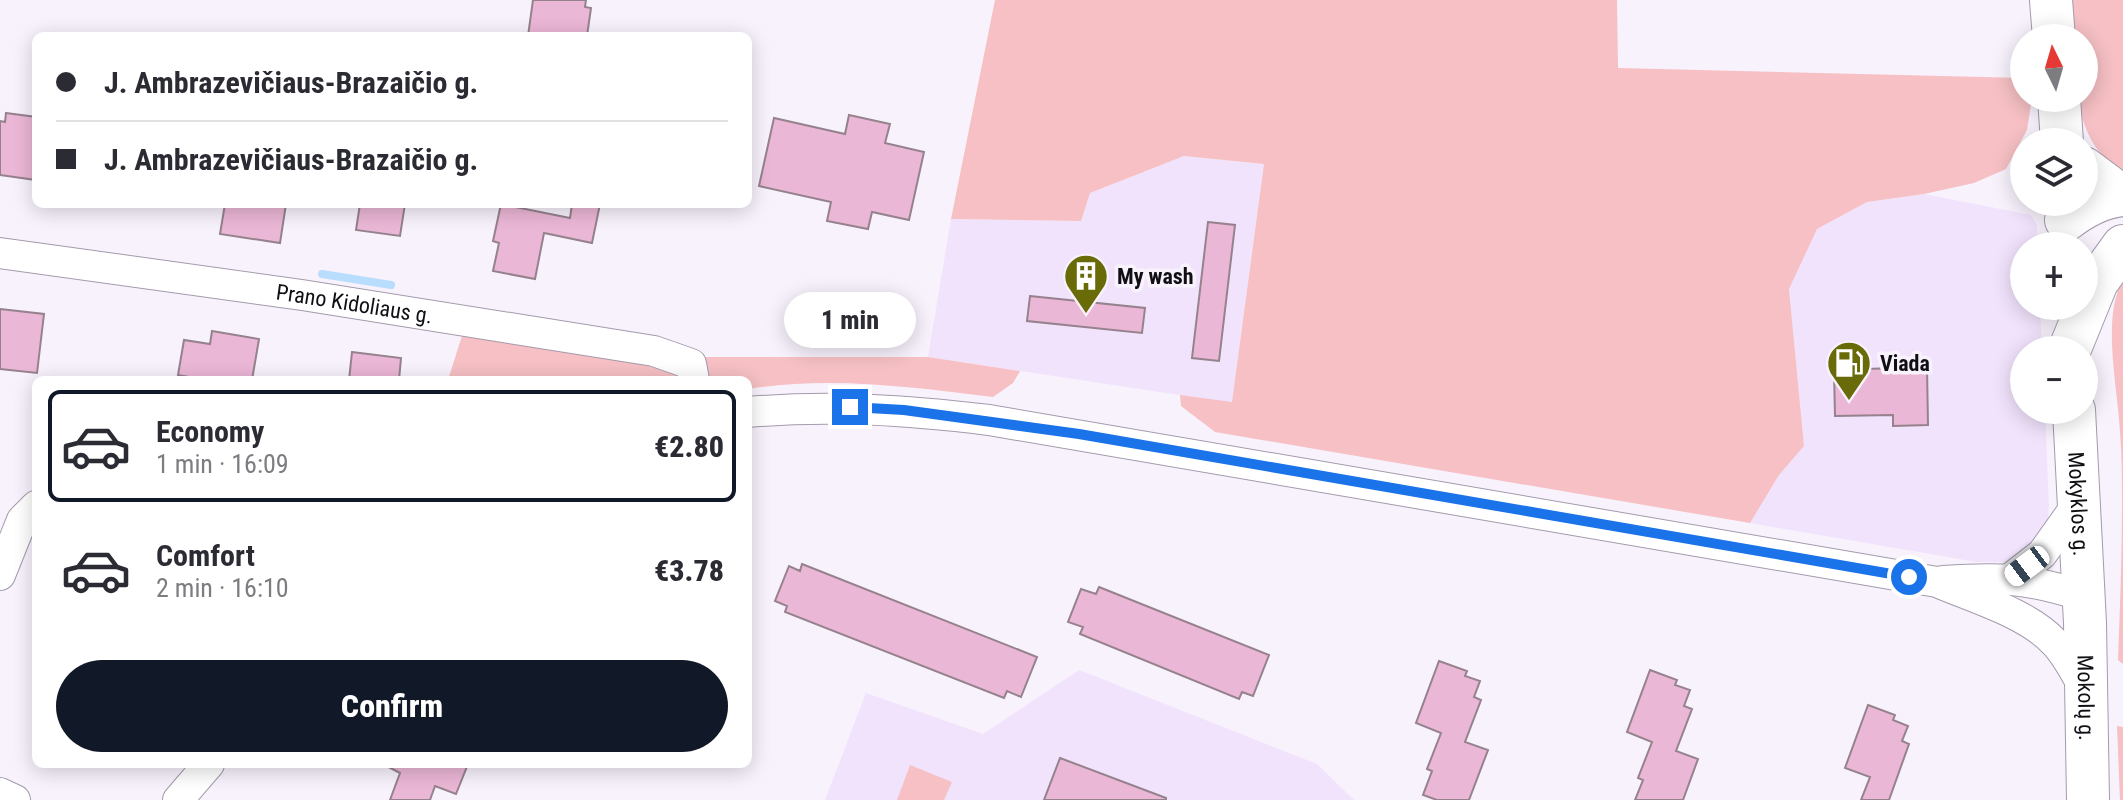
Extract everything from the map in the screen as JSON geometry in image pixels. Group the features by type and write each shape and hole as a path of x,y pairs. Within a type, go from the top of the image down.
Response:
{"main road":[{"path":"2051,0 2053,24"},
{"path":"2098,176 2122,207"},
{"path":"2066,223 2079,210 2098,201 2122,207"},
{"path":"2071,334 2097,282 2123,246"},
{"name":"Mokyklos g.","path":"2075,424 2083,596"},
{"name":"Mokolų g.","path":"2083,596 2088,800"}],"street":[{"name":"Prano Kidoliaus g.","path":"0,253 302,295 654,351 691,364 693,376"},
{"path":"752,412 850,407 989,420 1937,582 2012,613 2052,639 2085,690"},
{"path":"2011,578 2042,554 2079,502"},
{"path":"0,575 22,520 32,510"},
{"path":"1937,582 2011,578 2043,583 2083,596"},
{"path":"2012,613 2043,609 2083,596"},
{"path":"178,800 206,768"},
{"path":"0,793 15,800"}],"shaded area":[{"path":"995,0 1617,0 1618,68 2010,78 2010,112 2030,112 2027,128 2010,128 2010,162 2006,169 1974,183 1867,202 1817,229 1789,289 1804,446 1779,475 1750,523 1215,432 1181,406 1180,395 1232,402 1264,164 1184,156 1090,193 1081,221 951,219"},
{"path":"2066,0 2123,0 2123,170 2098,150 2098,128 2086,128 2081,112 2098,112 2098,24 2068,24"},
{"path":"1184,156 1264,164 1232,403 928,357 951,219 1081,221 1090,193"},
{"path":"1924,194 2010,211 2010,216 2032,216 2037,225 2037,232 2010,232 2010,320 2041,320 2041,336 2010,336 2010,424 2046,424 2047,529 2019,555 2004,562 1976,562 1750,523 1779,475 1804,446 1789,288 1817,229 1867,202"},
{"path":"2123,280 2123,664 2118,660 2122,459 2112,333 2116,295"},
{"path":"466,323 698,357 928,357 1020,371 1013,383 993,397 840,383 752,388 752,376 449,376"},
{"path":"1079,670 1317,764 1354,800 825,800 866,693 983,734"},
{"path":"2117,726 2123,727 2123,800 2120,800"},
{"path":"910,765 952,782 944,800 897,800"}],"building":[{"path":"533,0 586,0 585,7 591,8 588,32 529,32"},
{"path":"6,113 32,116 32,179 0,175 0,121 5,122"},
{"path":"849,115 890,124 885,143 924,152 909,220 872,212 868,229 827,221 831,202 759,186 774,118 845,134"},
{"path":"224,208 285,208 280,243 220,234"},
{"path":"359,208 404,208 400,236 356,230"},
{"path":"500,208 521,208 570,218 571,208 599,208 592,243 544,233 535,279 493,271 499,243 493,241"},
{"path":"1208,222 1235,225 1219,361 1192,358"},
{"name":"My wash","path":"1030,296 1145,308 1142,333 1027,321"},
{"path":"0,309 44,314 37,373 0,369"},
{"path":"212,331 259,339 253,376 178,375 184,340 210,344"},
{"path":"352,352 401,358 399,376 349,376"},
{"path":"1927,367 1928,425 1893,426 1893,415 1835,416 1834,370"},
{"path":"802,564 1037,657 1021,697 1007,691 1004,698 785,612 787,606 775,601 789,566 800,571"},
{"path":"1099,587 1269,655 1253,696 1242,692 1239,699 1080,634 1083,627 1068,622 1081,589 1096,594"},
{"path":"1439,661 1467,671 1465,676 1480,681 1474,697 1481,700 1465,742 1488,750 1469,800 1437,800 1423,795 1432,771 1427,769 1441,733 1416,723"},
{"path":"1650,670 1677,680 1675,685 1690,690 1684,706 1692,709 1676,751 1698,759 1683,800 1635,800 1643,780 1638,778 1652,742 1627,732"},
{"path":"1868,705 1895,715 1893,720 1908,726 1902,741 1909,744 1889,800 1861,800 1870,777 1845,768"},
{"path":"1060,758 1166,798 1166,800 1044,800"},
{"path":"391,768 466,768 456,794 435,786 430,800 390,800 400,773"}],"waterway":[{"path":"322,274 391,285"}],"place":[{"name":"My wash","path":"1086,315"},
{"name":"Viada","path":"1849,402"}],"route":[{"path":"850,407 989,420 1079,434 1909,577"}]}
